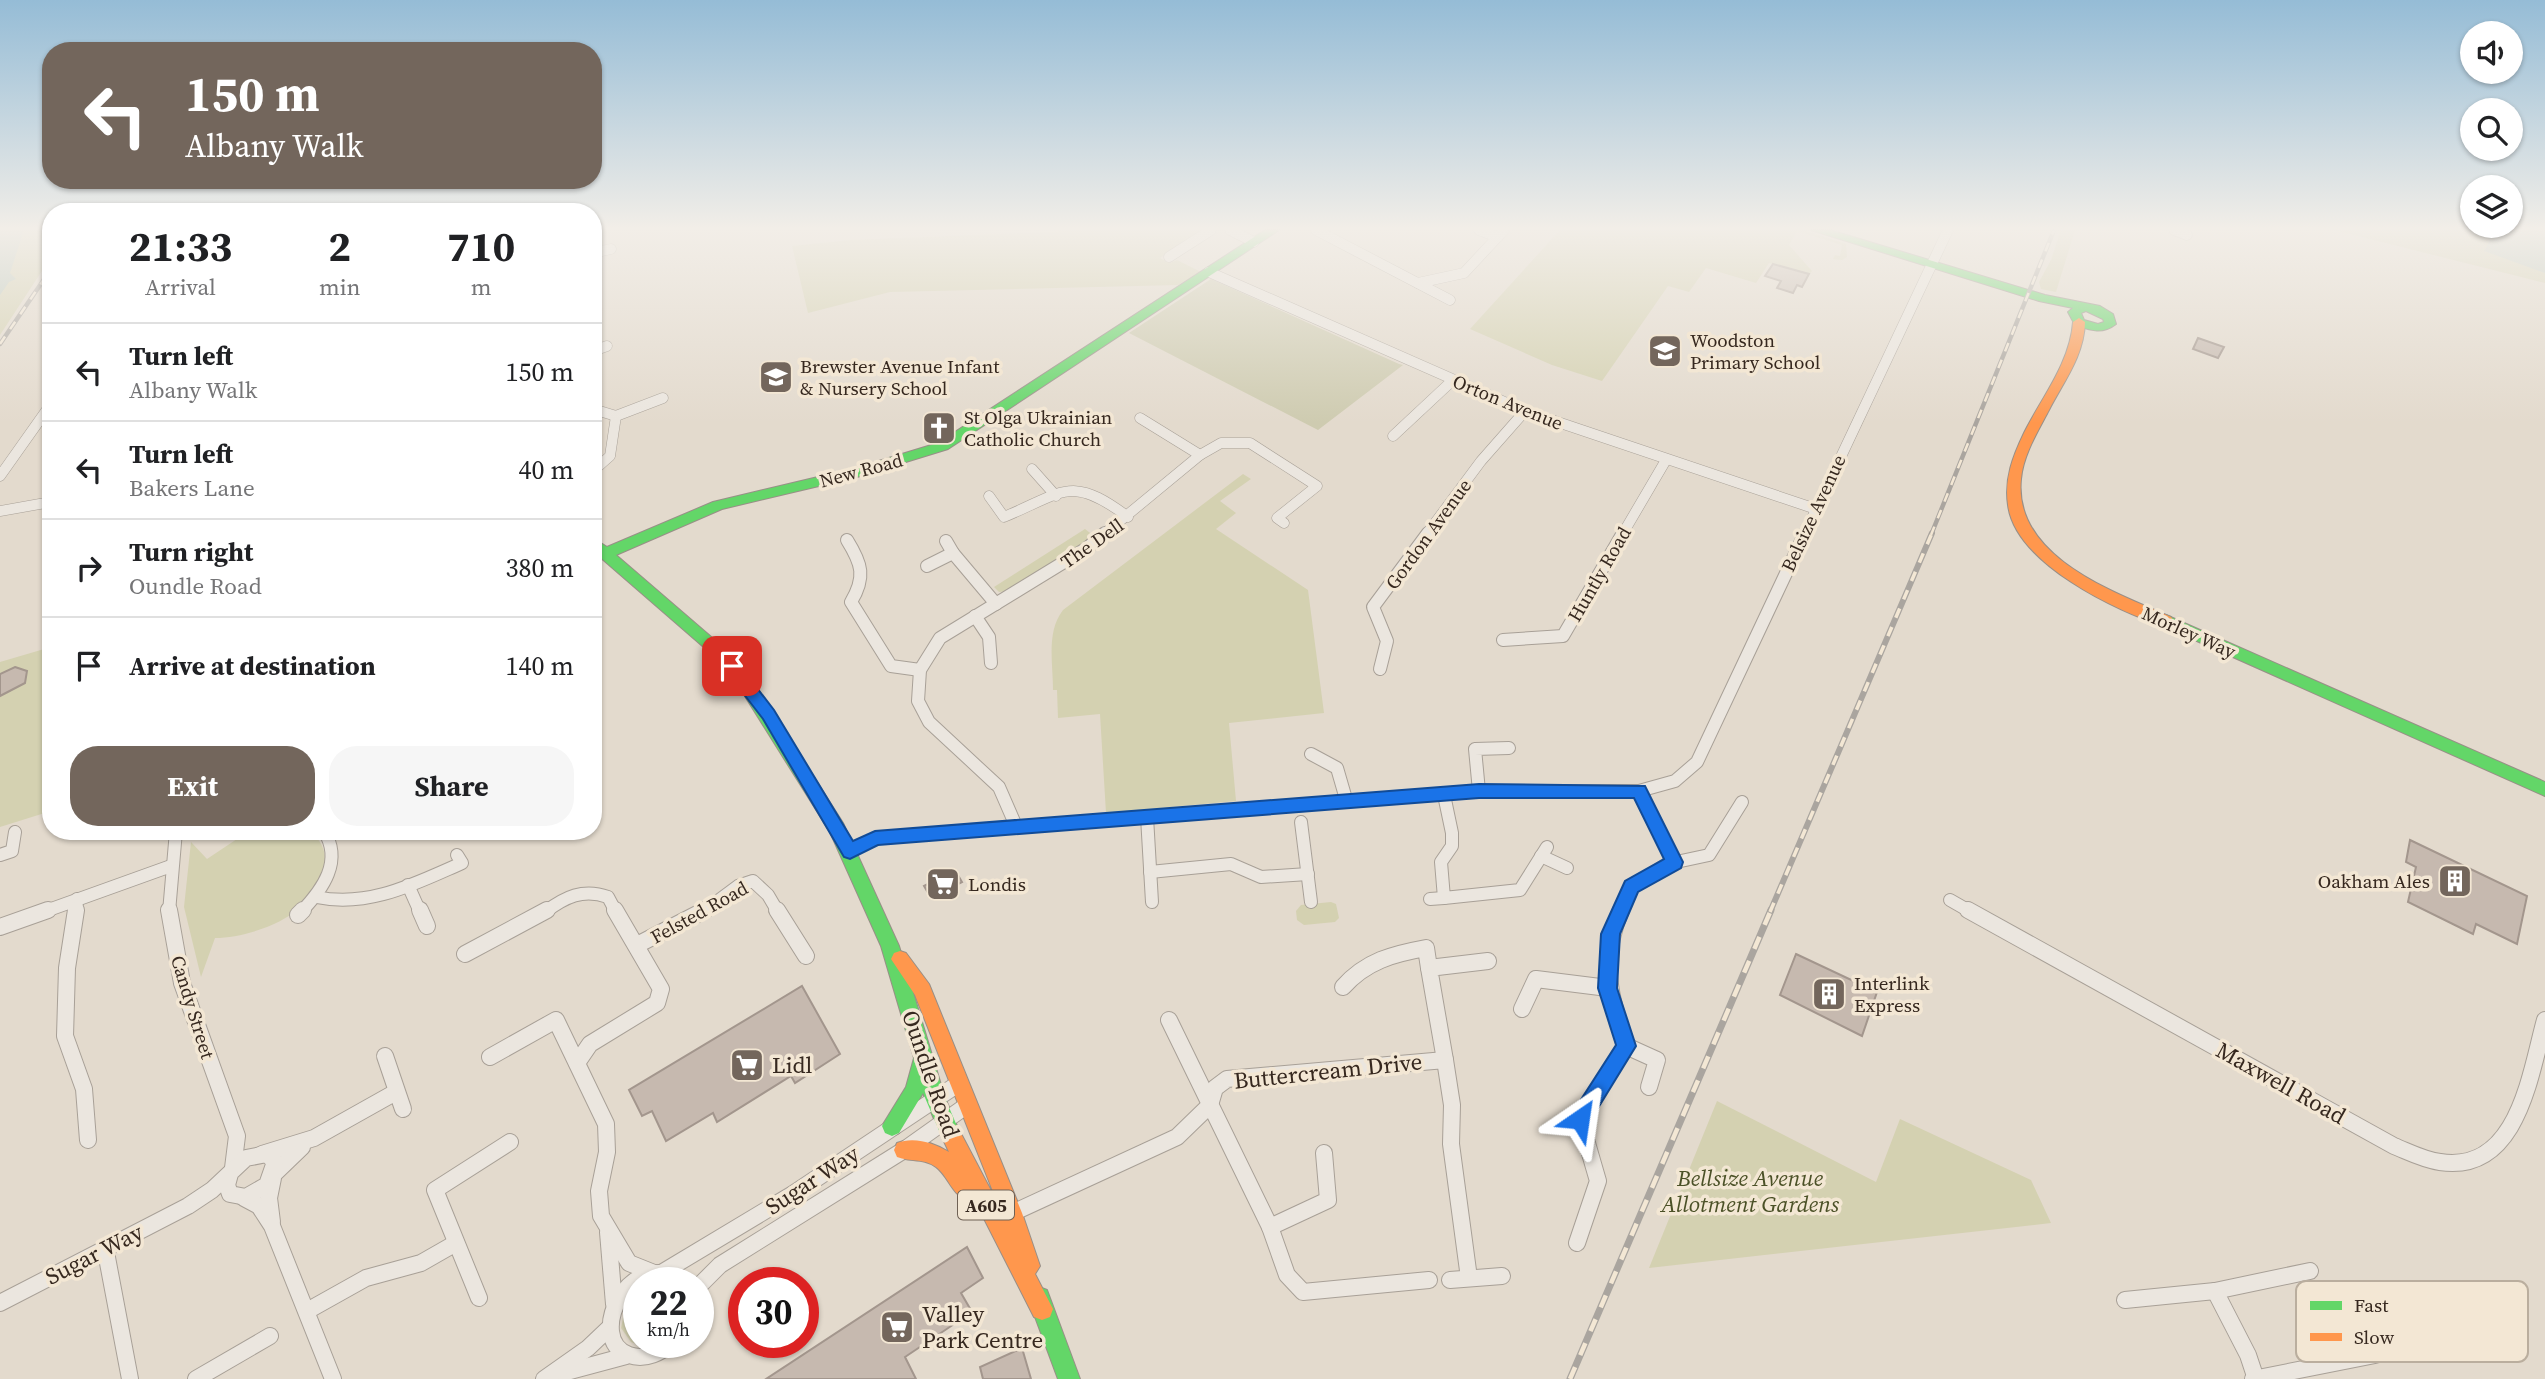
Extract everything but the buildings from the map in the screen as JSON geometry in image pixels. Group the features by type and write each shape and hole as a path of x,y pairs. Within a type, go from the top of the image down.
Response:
{"street":[{"name":"New Road","path":"602,547 718,505 858,472 943,446 1175,294"},
{"name":"Orton Avenue","path":"1260,294 1525,411 1816,509"},
{"path":"1440,294 1450,300"},
{"name":"Belsize Avenue","path":"1639,791 1675,781 1697,762 1918,294"},
{"path":"2031,294 2079,315"},
{"name":"Morley Way","path":"2073,353 2110,324 2109,317 2099,310 2079,315 2073,353 2019,462 2013,492 2016,506 2028,529 2059,568 2083,584 2545,789"},
{"path":"602,348 607,346"},
{"path":"1393,436 1453,380"},
{"path":"602,409 616,416 663,398"},
{"name":"Gordon Avenue","path":"1380,669 1387,641 1373,607 1481,461 1525,411"},
{"path":"602,463 610,456 616,416"},
{"path":"1140,418 1200,455"},
{"path":"0,476 42,419"},
{"name":"The Dell","path":"920,670 940,638 1087,548 1128,517 1200,455 1221,443 1250,443 1317,486 1277,518 1284,523"},
{"name":"Huntly Road","path":"1503,640 1563,636 1666,460"},
{"path":"1032,469 1045,480 1056,496"},
{"path":"989,495 1003,517 1066,491 1093,492 1128,517"},
{"path":"0,511 42,504"},
{"path":"847,540 864,566 863,583 851,602 891,666 920,670 918,701 929,722 999,787 1016,826"},
{"path":"946,541 996,604"},
{"name":"Oundle Road","path":"602,551 719,652 744,681 768,715 850,852 890,946 921,1054 945,1123 1042,1309"},
{"path":"927,565 953,553"},
{"path":"975,616 985,625 992,640 991,663"},
{"path":"1479,791 1475,750 1509,748"},
{"path":"1311,754 1337,768 1346,799"},
{"path":"850,852 875,838 1346,799 1479,791 1639,791 1674,862"},
{"path":"1444,795 1452,846 1441,862 1437,898 1520,890 1544,852 1567,868"},
{"path":"1649,1087 1657,1060 1626,1046 1608,988 1611,934 1631,887 1674,862 1709,855 1742,802"},
{"path":"1147,817 1152,902"},
{"path":"1301,822 1311,902"},
{"path":"0,855 12,851 15,832"},
{"name":"Candy Street","path":"175,840 171,866 169,920 182,983 237,1136 231,1173"},
{"path":"298,915 316,897 332,865 332,848 328,840"},
{"path":"316,897 333,902 361,903 462,863 457,855"},
{"path":"1150,872 1231,864 1262,877 1308,874"},
{"path":"0,927 171,866"},
{"name":"Felsted Road","path":"637,945 700,914 738,886 753,881 768,895 806,956"},
{"path":"408,885 427,926"},
{"name":"Felsted Road","path":"465,954 529,922 551,906 585,891 608,897 661,989 657,1003 590,1044 577,1063"},
{"path":"77,899 74,938 67,968 65,1036 84,1089 88,1140"},
{"name":"Maxwell Road","path":"1950,900 2394,1146 2444,1163 2480,1161 2498,1147 2528,1094 2545,1020"},
{"name":"Oundle Road","path":"890,946 922,990 966,1106 1012,1213 1042,1309 1069,1379"},
{"path":"1343,987 1353,974 1366,964 1426,948 1445,1060"},
{"path":"1429,968 1489,961"},
{"path":"1522,1009 1536,979 1608,988"},
{"path":"490,1057 556,1020 606,1124 607,1152 599,1191 601,1216 629,1263 642,1267"},
{"path":"1169,1020 1270,1227 1287,1275 1303,1292 1429,1280"},
{"path":"1577,1243 1598,1181 1580,1119 1626,1046"},
{"path":"892,1126 919,1083 921,1054"},
{"path":"385,1056 402,1109"},
{"name":"Buttercream Drive","path":"995,1221 1177,1137 1210,1105 1214,1088 1238,1076 1445,1060 1452,1105 1451,1144 1469,1278"},
{"name":"Sugar Way","path":"668,1267 793,1194 958,1084"},
{"path":"333,1379 272,1226 259,1206 228,1190 231,1173 246,1158 314,1138 396,1092"},
{"name":"Sugar Way","path":"714,1271 904,1150 966,1106"},
{"path":"237,1136 261,1154 272,1157 274,1175 269,1198 272,1226"},
{"path":"239,1197 260,1191 314,1138"},
{"path":"479,1297 435,1190 510,1142"},
{"path":"904,1150 926,1148 941,1153 1042,1309"},
{"path":"1270,1227 1328,1200 1324,1153"},
{"name":"Sugar Way","path":"0,1303 188,1206 231,1173"},
{"name":"Sugar Way","path":"188,1206 239,1197"},
{"path":"547,1378 588,1348 608,1329 614,1304 608,1228"},
{"path":"307,1311 366,1278 421,1263 456,1243"},
{"path":"105,1247 130,1379"},
{"path":"2125,1300 2215,1291 2310,1271"},
{"path":"1450,1280 1502,1276"},
{"path":"2215,1291 2248,1355 2255,1379 2340,1362"},
{"name":"Sugar Way","path":"614,1304 623,1293"},
{"path":"608,1329 617,1350 623,1354"},
{"path":"196,1379 270,1335"},
{"path":"547,1378 623,1357"}],"green space":[{"path":"0,294 27,294 0,335"},
{"path":"804,294 881,294 808,313"},
{"path":"1501,294 1662,294 1602,381 1552,365 1470,329"},
{"path":"1243,474 1251,479 1220,501 1236,513 1216,529 1308,590 1324,713 1229,723 1236,801 1106,813 1100,714 1058,718 1057,690 1053,690 1054,628 1063,610"},
{"path":"1085,529 1094,536 1008,591 999,592 994,587"},
{"path":"42,650 42,814 0,827 0,662"},
{"path":"236,840 318,840 325,860 322,878 301,907 268,927 250,933 215,938 201,977 184,907 191,842 207,859"},
{"path":"1331,902 1336,904 1339,918 1335,922 1304,925 1297,920 1296,911 1301,905"},
{"name":"Bellsize Avenue Allotment Gardens","path":"1717,1101 1876,1182 1900,1119 2031,1180 2051,1223 1649,1268"}],"shaded area":[{"path":"1188,294 1245,294 1403,365 1318,430 1129,333"}],"railway":[{"path":"0,344 34,294"},
{"path":"1931,535 2028,294"},
{"path":"1770,912 1932,533"},
{"path":"1570,1379 1771,910"}],"traffic: fast":[{"path":"606,553 718,505 857,472 943,446 1175,294"},
{"path":"2031,294 2096,309 2109,317 2110,324 2098,328 2079,322 2074,312 2084,307"},
{"path":"602,551 719,652 744,681 837,828 890,946 935,1099 950,1133"},
{"path":"2166,621 2545,789"},
{"path":"892,1126 915,1090 920,1065"},
{"path":"1039,1298 1069,1379"}],"traffic: slow":[{"path":"2079,322 2072,355 2019,460 2014,479 2015,507 2025,531 2042,552 2065,570 2118,600 2166,621"},
{"path":"900,959 922,990 1012,1213 1029,1266"},
{"path":"950,1133 1042,1309"},
{"path":"904,1150 927,1152 942,1159 954,1171 966,1190"}],"place":[{"name":"Woodston Primary School","path":"1665,351"},
{"name":"Brewster Avenue Infant & Nursery School","path":"776,377"},
{"name":"St Olga Ukrainian Catholic Church","path":"939,428"},
{"name":"Oakham Ales","path":"2455,881"},
{"name":"Londis","path":"943,884"},
{"name":"Interlink Express","path":"1829,994"},
{"name":"Lidl","path":"747,1065"},
{"name":"Valley Park Centre","path":"897,1327"}],"route":[{"path":"732,666 768,715 850,852 875,838 1110,821 1346,799 1479,791 1639,791 1674,862 1631,887 1611,934 1608,988 1626,1046 1580,1119"}]}
